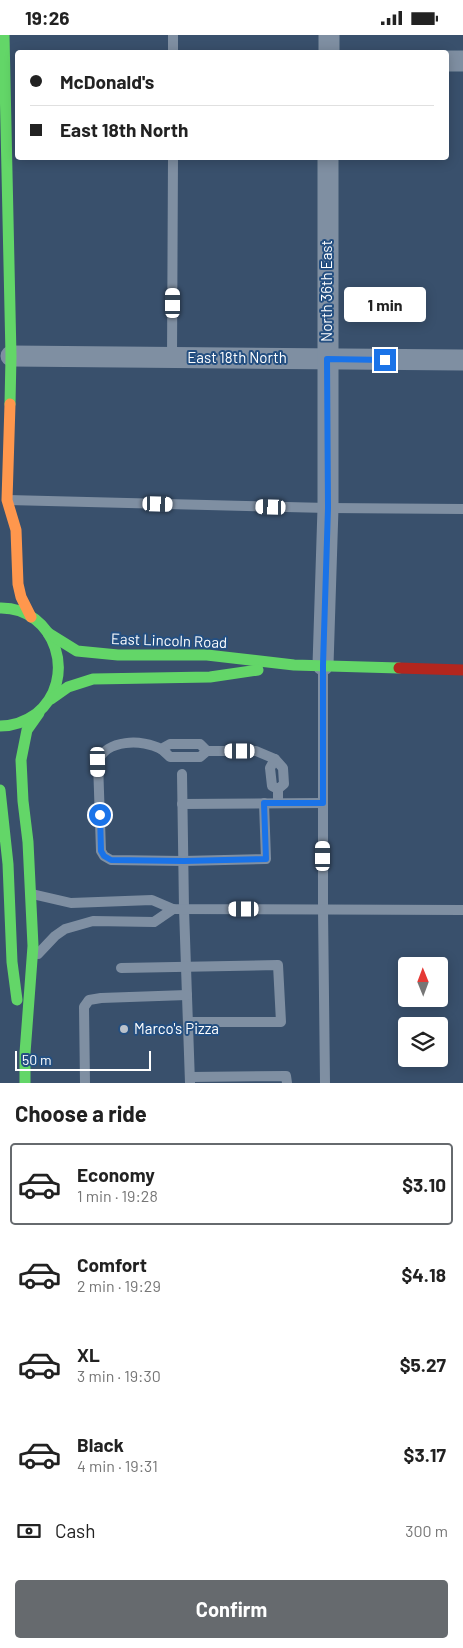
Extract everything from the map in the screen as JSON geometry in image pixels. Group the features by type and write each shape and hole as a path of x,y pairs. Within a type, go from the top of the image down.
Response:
{"main road":[{"path":"4,35 11,56 4,231 11,356 7,500 16,530 18,584 21,597 31,617"},
{"path":"0,513 7,500"},
{"path":"0,608 25,613 42,625 54,642 60,661 58,682 51,699 27,730 21,760 30,894 32,960 25,1053 25,1083"},
{"name":"East Lincoln Road","path":"48,633 77,651 118,655 207,655 294,665 463,670"},
{"name":"East Lincoln Road","path":"51,699 68,687 93,679 210,677 294,665"},
{"path":"0,726 22,723 39,713"},
{"path":"0,789 8,864 5,915 25,1053"}],"street":[{"path":"329,50 330,35"},
{"path":"449,61 463,61"},
{"name":"North 36th East","path":"323,665 328,508 328,160"},
{"name":"East 18th North","path":"11,356 463,361"}],"lane":[{"path":"173,35 173,50"},
{"path":"172,358 173,160"},
{"path":"7,500 328,508 463,509"},
{"path":"323,665 325,1083"},
{"path":"264,803 266,859 111,860 104,856 101,851 98,762 100,755 112,747 128,743 142,744 161,749 170,757 200,757 207,751 256,751 275,759 283,768 284,784 278,789 278,803"},
{"path":"182,774 184,909 190,1080 286,1076 286,1083"},
{"path":"182,804 323,803"},
{"path":"30,894 71,903 152,900 173,909 463,910"},
{"path":"32,960 55,936 65,929 93,921 154,922 173,909"},
{"path":"121,968 278,965 281,1022 188,1022"},
{"path":"85,1083 84,1007 89,1001 101,997 187,995"}],"traffic: fast":[{"path":"4,35 11,356 10,404"},
{"path":"0,608 19,611 35,619 47,632 55,648 58,665 56,683 49,700 36,714 19,723 0,726"},
{"path":"48,633 77,651 118,655 207,655 294,665 399,668"},
{"path":"51,699 68,687 93,679 210,677 258,670"},
{"path":"25,1083 25,1053 33,946 28,842 21,760 27,730 39,713"},
{"path":"0,790 8,864 12,962 17,1000"}],"traffic: slow":[{"path":"10,404 7,500 16,530 18,584 21,597 31,617"}],"traffic: jam":[{"path":"399,668 463,670"}],"place":[{"name":"Marco's Pizza","path":"124,1029"}],"route":[{"path":"100,815 101,851 104,856 111,860 266,859 264,803 323,803 323,665 328,508 327,359 385,360"}]}
